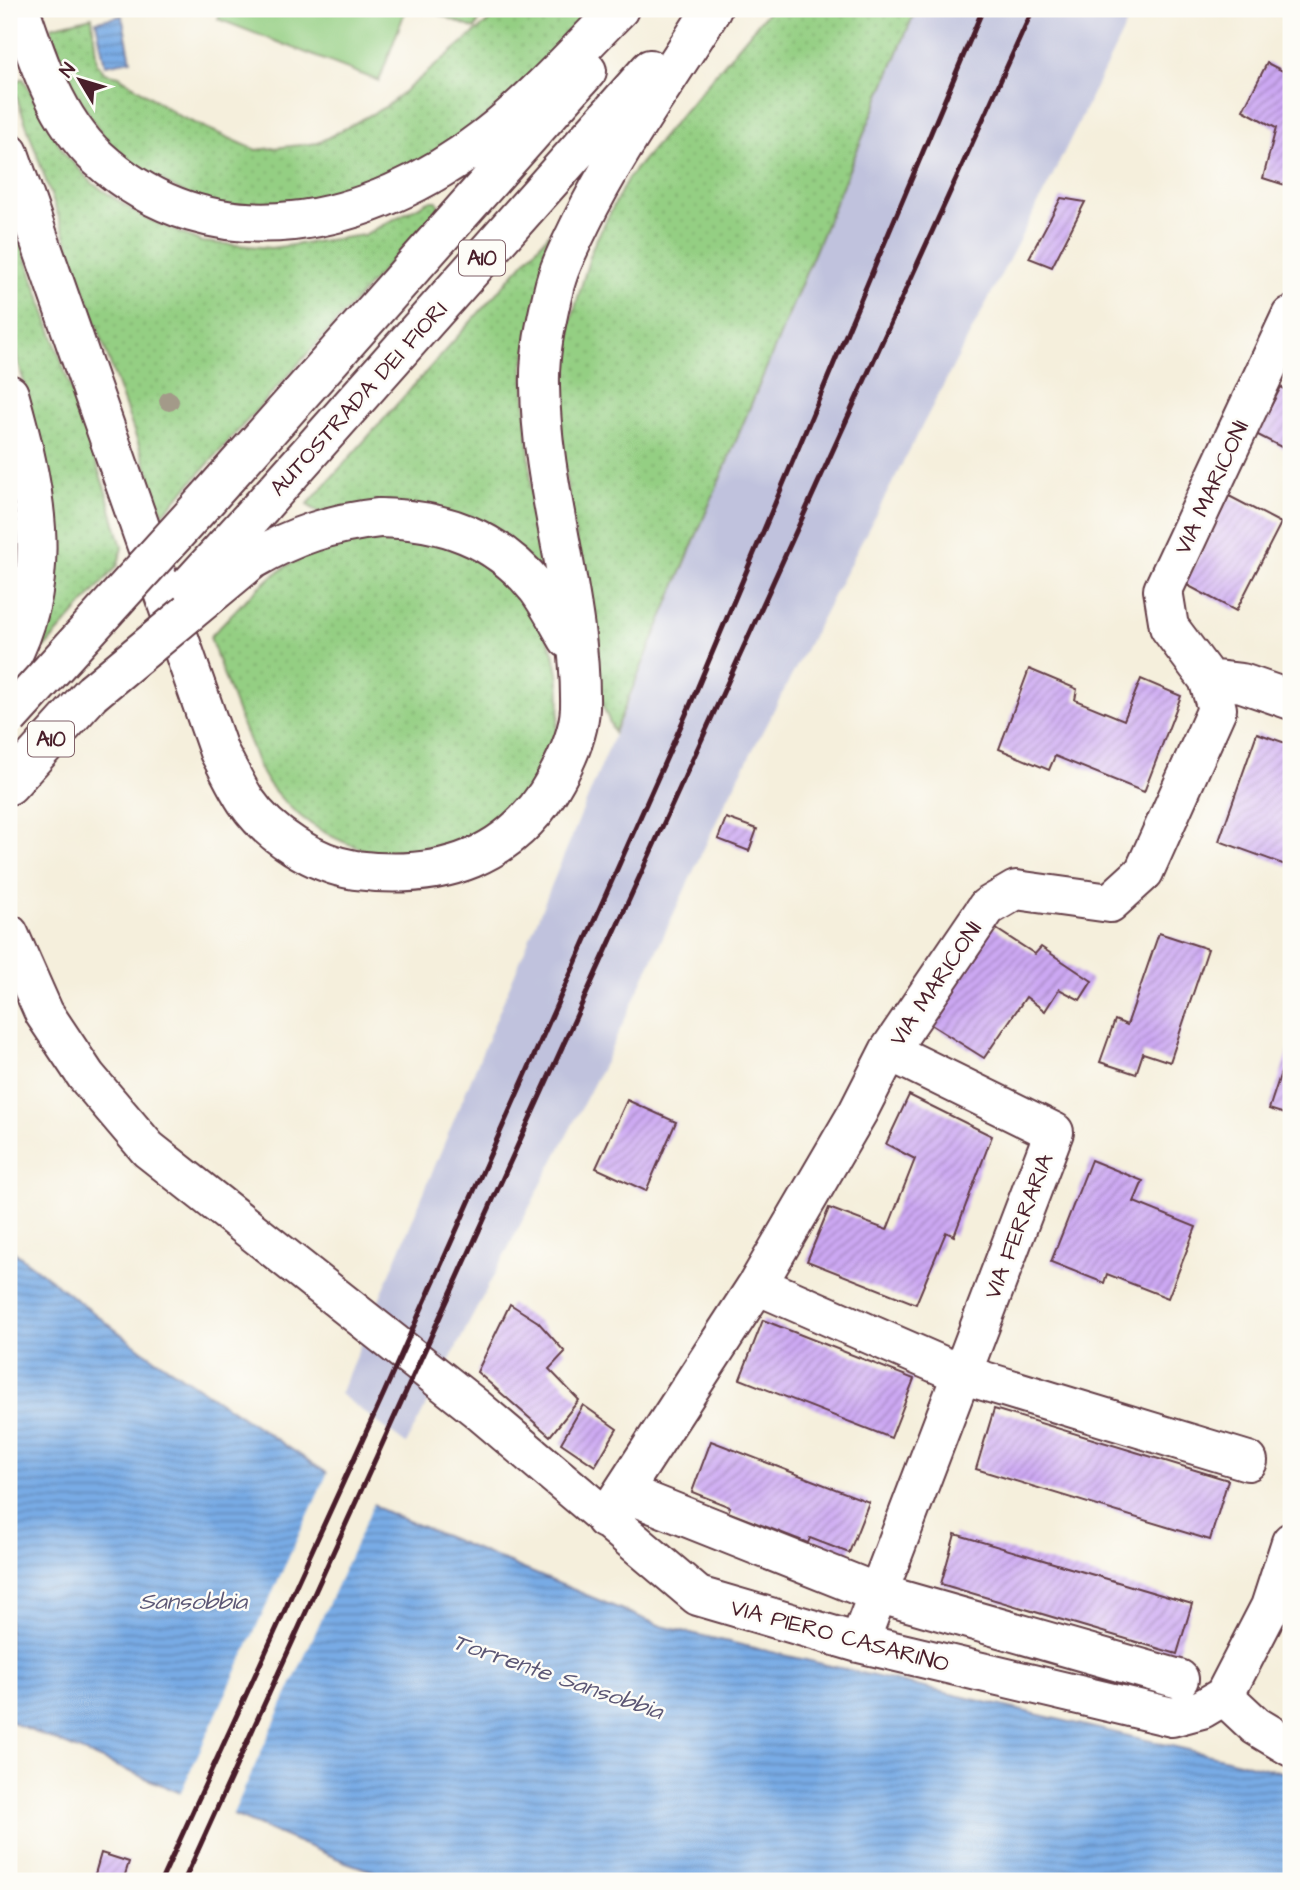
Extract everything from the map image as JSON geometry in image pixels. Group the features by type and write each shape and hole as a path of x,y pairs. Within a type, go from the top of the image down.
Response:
{"main road":[{"path":"20,9 49,87 97,157 164,202 203,216 242,224 279,224 319,219 363,205 412,184 454,159 486,137 619,9"},
{"name":"AUTOSTRADA DEI FIORI","path":"9,718 527,142 641,9"},
{"name":"AUTOSTRADA DEI FIORI","path":"9,785 261,507 703,9"},
{"path":"9,153 219,752 247,803 277,833 306,853 348,869 395,875 433,871 478,858 512,835 537,808 565,762 580,712 577,652 549,474 540,385 543,338 554,288 595,194 712,9"},
{"name":"VIA MARICONI","path":"614,1505 757,1285 858,1112 889,1051 987,907 1016,890 1110,903 1144,872 1217,709 1208,680 1168,627 1163,590 1291,316"},
{"path":"9,394 32,477 38,519 32,588 25,623 12,656"},
{"path":"92,693 252,560 280,543 311,531 342,522 379,518 413,519 449,526 491,547 536,587 577,652"},
{"path":"1208,680 1242,682 1291,700"},
{"name":"VIA PIERO CASARINO","path":"9,934 44,1013 86,1076 148,1149 440,1379 614,1505 698,1595 859,1643 1172,1717 1202,1709 1224,1696"},
{"name":"VIA FERRARIA","path":"859,1643 1054,1132 889,1051"},
{"path":"757,1285 961,1374 1248,1461"},
{"name":"VIA PIERO CASARINO","path":"614,1505 877,1593 1179,1679"},
{"path":"1291,1542 1270,1606 1224,1696 1256,1727 1291,1747"}],"shaded area":[{"path":"916,9 1134,9 1049,183 724,805 605,1062 406,1444 340,1394"}],"green space":[{"path":"222,9 406,9 379,81 218,19"},
{"path":"440,9 484,9 475,29 438,14"},
{"path":"503,9 601,9 552,63 416,171 326,205 208,206 137,168 105,139 75,92 61,61 51,27 92,17 97,64 105,73 119,76 179,116 256,150 318,143 387,106"},
{"path":"770,9 916,9 614,733 603,706 556,418 560,359 593,246 628,178"},
{"path":"23,78 64,153 92,183 143,217 202,242 271,248 364,235 429,201 437,201 439,208 163,514 12,84"},
{"path":"9,207 107,495 122,547 118,565 45,647 37,642 31,408 9,328"},
{"path":"559,223 567,227 523,365 532,496 548,557 540,567 319,512 307,505"},
{"path":"9,449 20,513 21,551 9,614"},
{"path":"358,538 416,539 448,547 477,561 503,579 525,601 542,627 554,656 560,688 558,721 552,752 540,783 523,804 474,839 446,855 394,856 345,843 302,817 283,800 259,768 210,637 256,590 281,570 316,551"}],"water":[{"path":"122,16 131,60 105,65 96,21"},
{"name":"Sansobbia","path":"9,1248 142,1350 384,1511 661,1626 1291,1774 1291,1881 401,1881 346,1862 9,1721"}],"pier":[{"path":"329,1470 375,1501 231,1818 179,1796"}],"building":[{"path":"1267,63 1291,75 1291,187 1263,178 1276,128 1243,110"},
{"path":"1061,198 1085,202 1052,267 1029,258"},
{"path":"1281,387 1291,393 1291,452 1256,434"},
{"path":"1229,496 1281,523 1236,611 1185,584"},
{"path":"1029,669 1077,689 1075,700 1124,720 1141,679 1181,696 1144,792 1055,756 1049,770 999,749"},
{"path":"1257,733 1291,745 1291,867 1219,841"},
{"path":"726,818 757,829 749,851 718,839"},
{"path":"987,923 1035,954 1041,947 1092,981 1080,1000 1059,989 1045,1011 1026,997 984,1058 922,1019"},
{"path":"1159,933 1208,949 1170,1062 1143,1053 1136,1074 1100,1062 1115,1020 1127,1025"},
{"path":"1291,1042 1291,1116 1269,1109"},
{"path":"909,1095 992,1136 954,1236 946,1232 916,1304 807,1261 829,1208 887,1230 915,1159 886,1144"},
{"path":"627,1100 676,1122 646,1191 596,1168"},
{"path":"1091,1160 1143,1181 1134,1202 1196,1227 1168,1298 1107,1274 1104,1283 1051,1262"},
{"path":"510,1304 538,1322 565,1352 549,1369 579,1400 550,1436 477,1372"},
{"path":"763,1320 914,1379 891,1438 740,1379"},
{"path":"583,1405 617,1429 595,1466 561,1443"},
{"path":"994,1409 1228,1480 1210,1540 976,1469"},
{"path":"711,1441 869,1502 849,1553 810,1538 808,1543 728,1512 730,1507 692,1492"},
{"path":"955,1534 1192,1604 1177,1654 941,1584"},
{"path":"101,1853 129,1862 123,1881 93,1881"}],"railway":[{"path":"161,1881 384,1393 691,703 983,9"},
{"path":"184,1881 1033,9"}],"water label":[{"name":"Torrente Sansobbia","path":"558,1676"}]}
